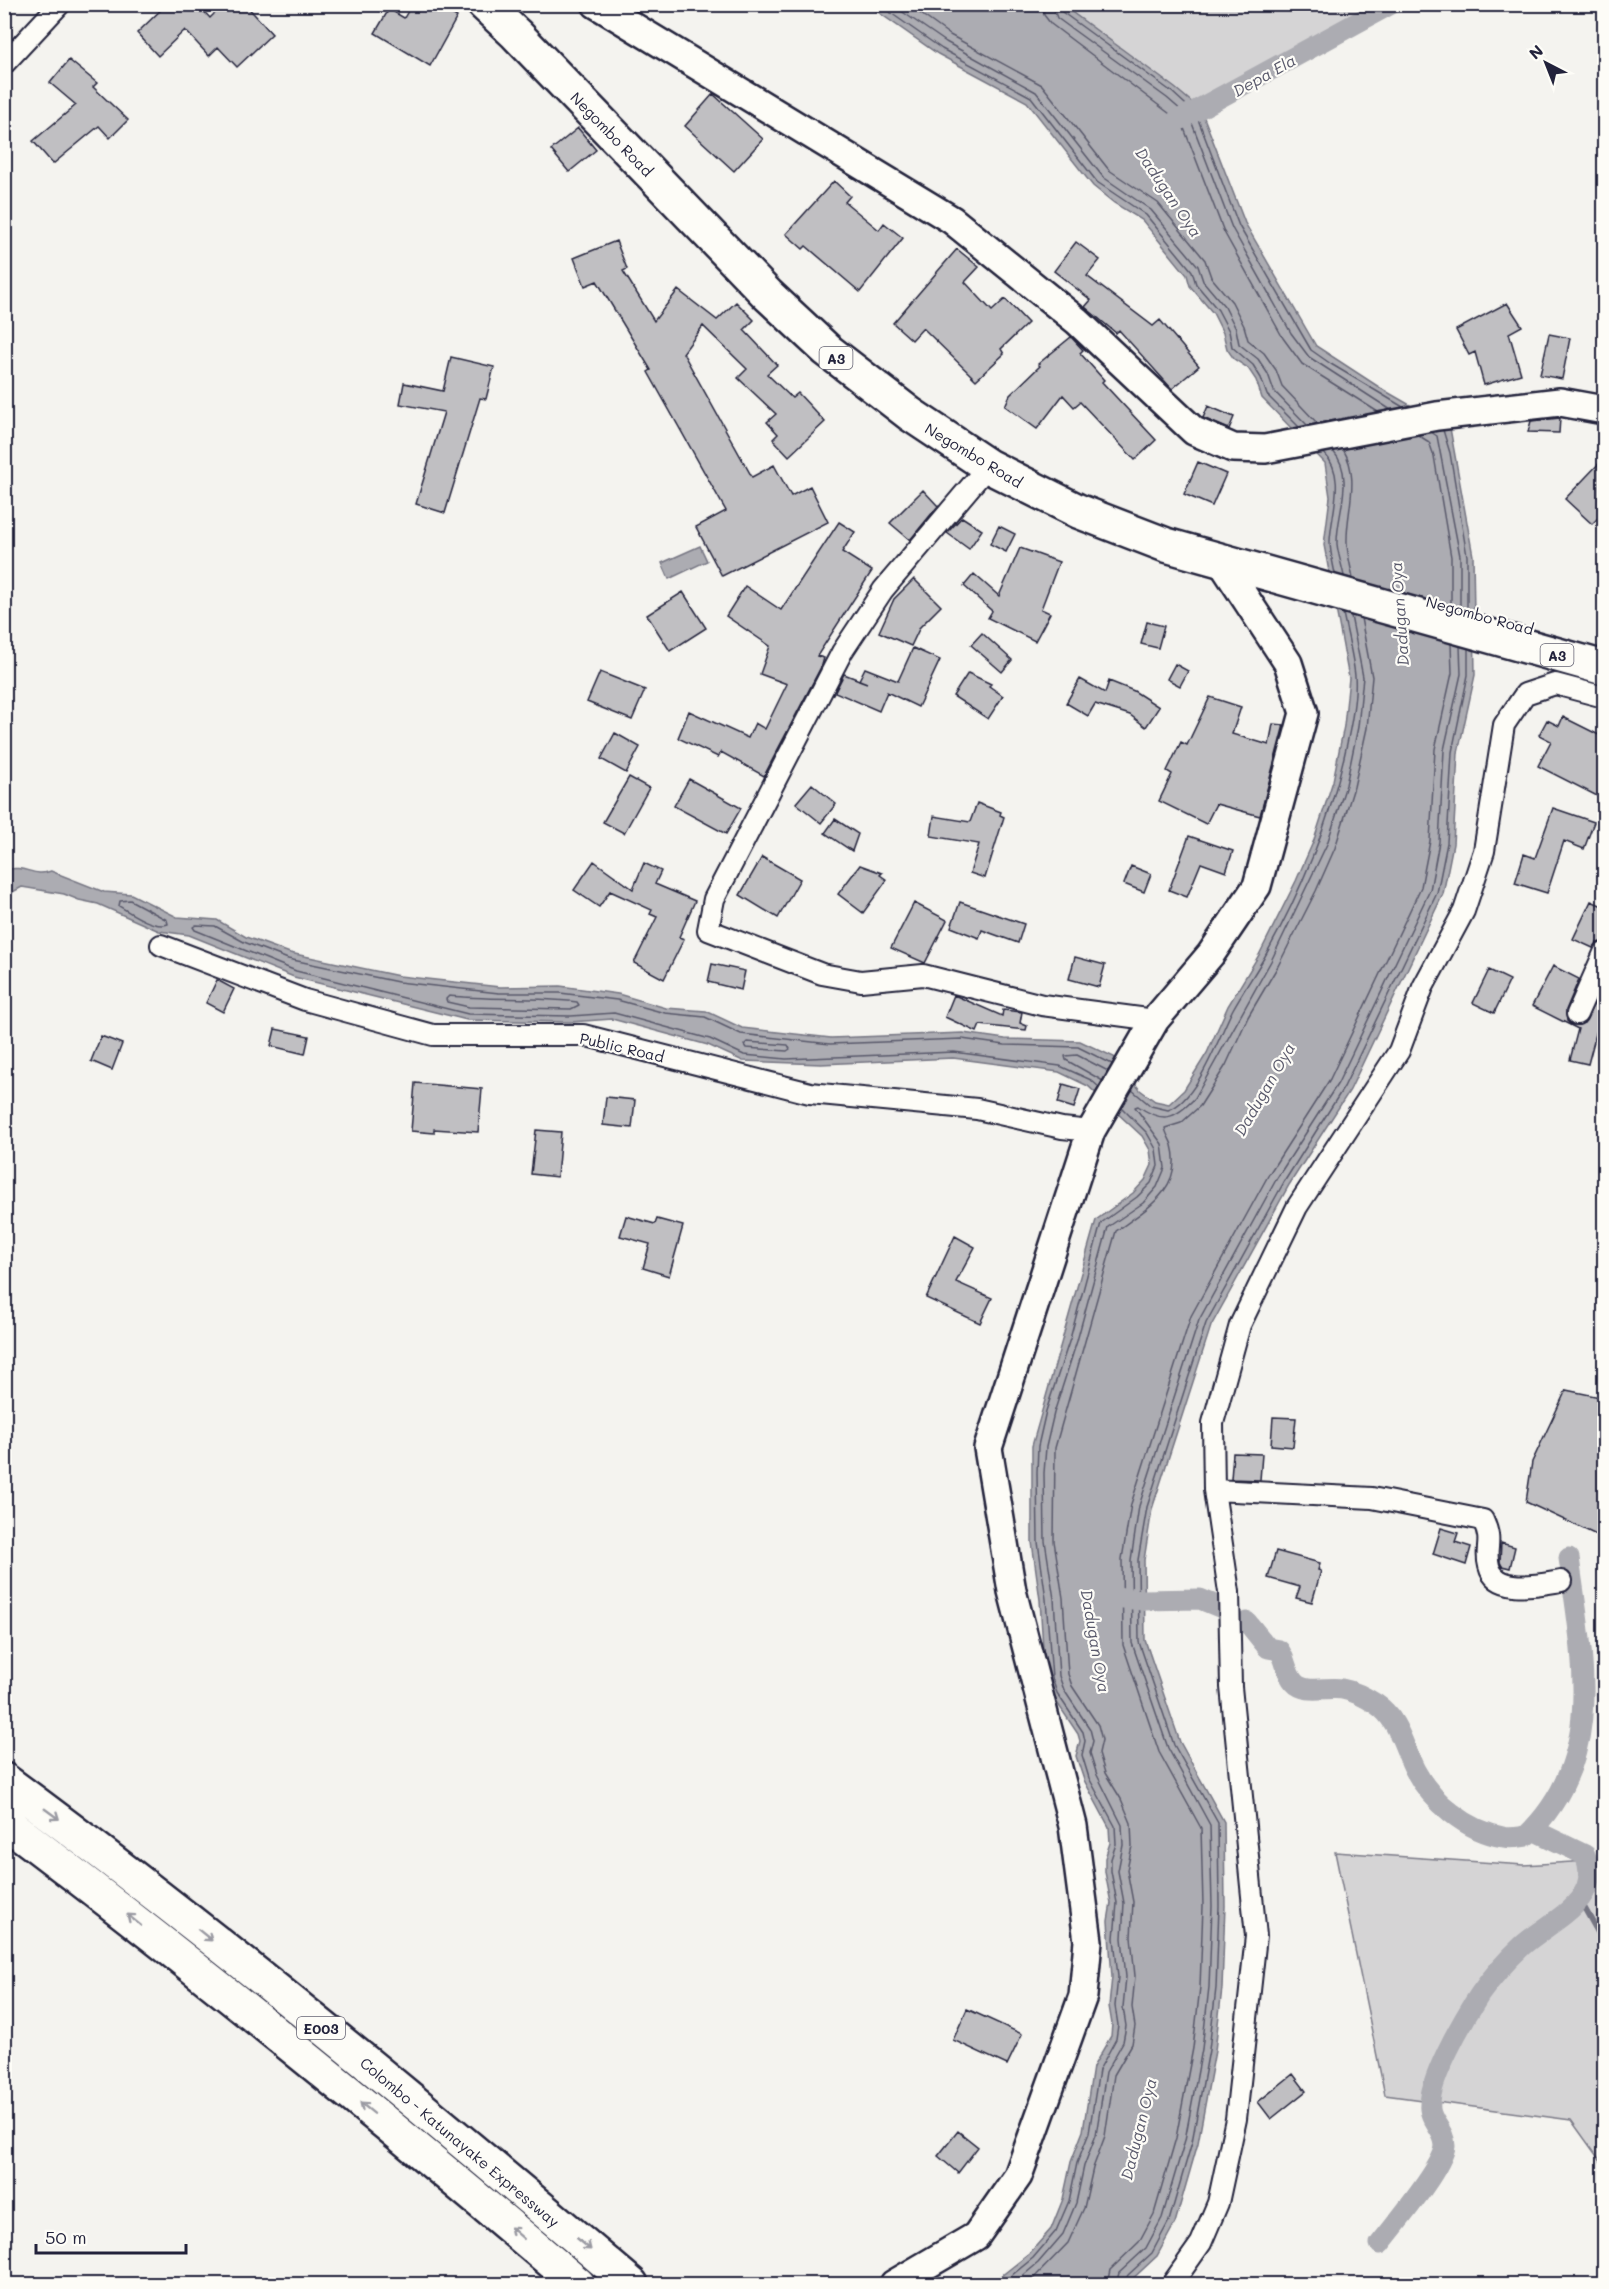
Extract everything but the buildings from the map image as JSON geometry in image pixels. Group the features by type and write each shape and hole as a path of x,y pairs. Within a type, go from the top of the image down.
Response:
{"highway":[{"name":"Negombo Road","path":"483,4 516,34 768,295 827,350 910,414 988,466 1078,511 1166,545 1221,561 1280,571 1513,633 1605,649"},
{"name":"Negombo Road","path":"510,4 781,281 840,335 899,382 998,451 1088,495 1280,571"},
{"name":"Negombo Road","path":"1513,633 1605,668"},
{"name":"Colombo - Katunayake Expressway","path":"4,1780 104,1853 450,2132 631,2284"},
{"name":"E003","path":"4,1821 97,1890 428,2157 578,2284"}],"street":[{"path":"4,64 60,4"},
{"path":"596,4 952,220 1077,321 1194,431 1233,448 1264,449 1437,416 1560,402 1605,410"},
{"path":"988,466 883,590 842,652 714,899 708,930 822,974 861,981 923,975 1042,1005 1155,1020"},
{"path":"894,2284 976,2236 1018,2176 1083,1996 1088,1941 1073,1826 1012,1591 988,1448 1097,1122 1155,1020 1211,954 1257,886 1304,713 1288,663 1221,561"},
{"path":"1172,2284 1201,2242 1218,2203 1236,2119 1256,1936 1231,1687 1229,1593 1214,1490 1213,1423 1240,1325 1297,1207 1399,1051 1424,987 1464,911 1484,851 1504,725 1525,694 1555,684 1605,697"},
{"name":"Public Road","path":"161,945 305,1000 433,1035 583,1035 810,1093 977,1109 1062,1128 1097,1122"},
{"path":"1577,1014 1605,953"},
{"path":"1214,1490 1372,1498 1483,1520 1491,1535 1488,1566 1494,1576 1515,1587 1561,1581"}],"shaded area":[{"path":"1062,5 1377,5 1201,110"},
{"path":"1335,1852 1524,1865 1604,1860 1604,2166 1571,2120 1385,2095"}],"water":[{"name":"Dadugan Oya","path":"868,5 1062,5 1175,88 1201,110 1245,223 1316,346 1382,389 1450,428 1473,556 1475,675 1458,753 1453,844 1443,894 1350,1090 1289,1185 1211,1326 1152,1509 1144,1560 1145,1640 1180,1742 1224,1822 1225,1906 1222,1988 1215,2051 1198,2143 1175,2223 1157,2256 1127,2284 991,2284 1029,2254 1051,2229 1063,2199 1071,2162 1083,2131 1093,2067 1111,2036 1109,2006 1112,1977 1108,1921 1111,1903 1105,1872 1105,1858 1110,1843 1109,1827 1084,1780 1076,1756 1080,1741 1078,1734 1052,1695 1044,1664 1040,1600 1032,1542 1032,1446 1096,1220 1133,1193 1145,1180 1152,1165 1150,1150 1142,1136 1088,1086 1059,1072 953,1058 821,1064 743,1061 708,1045 612,1019 571,1022 467,1020 294,977 189,935 159,931 98,904 64,894 22,887 5,896 4,870 18,869 39,873 51,871 104,892 131,894 177,917 217,920 246,937 290,953 399,976 500,987 560,986 618,994 666,1008 706,1011 742,1028 831,1038 963,1033 1005,1039 1080,1041 1114,1057 1140,1090 1155,1101 1169,1104 1184,1090 1207,1053 1228,1006 1259,955 1296,881 1314,840 1333,781 1344,726 1349,678 1324,545 1330,497 1325,463 1262,398 1256,380 1248,368 1234,359 1227,349 1223,333 1213,313 1190,286 1187,275 1142,220 1114,203 1093,186 1027,102 938,54"},
{"path":"700,546 707,561 669,579 662,563"}],"waterway":[{"name":"Depa Ela","path":"1175,122 1391,4"},
{"path":"1247,1622 1268,1648 1279,1650 1291,1678 1299,1686 1310,1689 1346,1690 1368,1699 1384,1710 1400,1734 1422,1782 1430,1793 1452,1813 1490,1834 1509,1838 1526,1836 1552,1806 1569,1774 1579,1740 1583,1705 1582,1669 1569,1558"},
{"path":"1114,1597 1143,1600 1200,1599 1222,1608"},
{"path":"1380,2244 1417,2196 1442,2155 1445,2146 1441,2131 1431,2114 1431,2097 1440,2067 1465,2018 1489,1981 1505,1963 1522,1946 1571,1908 1581,1897 1587,1885 1589,1871 1585,1855 1533,1830"},
{"path":"1580,1900 1604,1943"}]}
